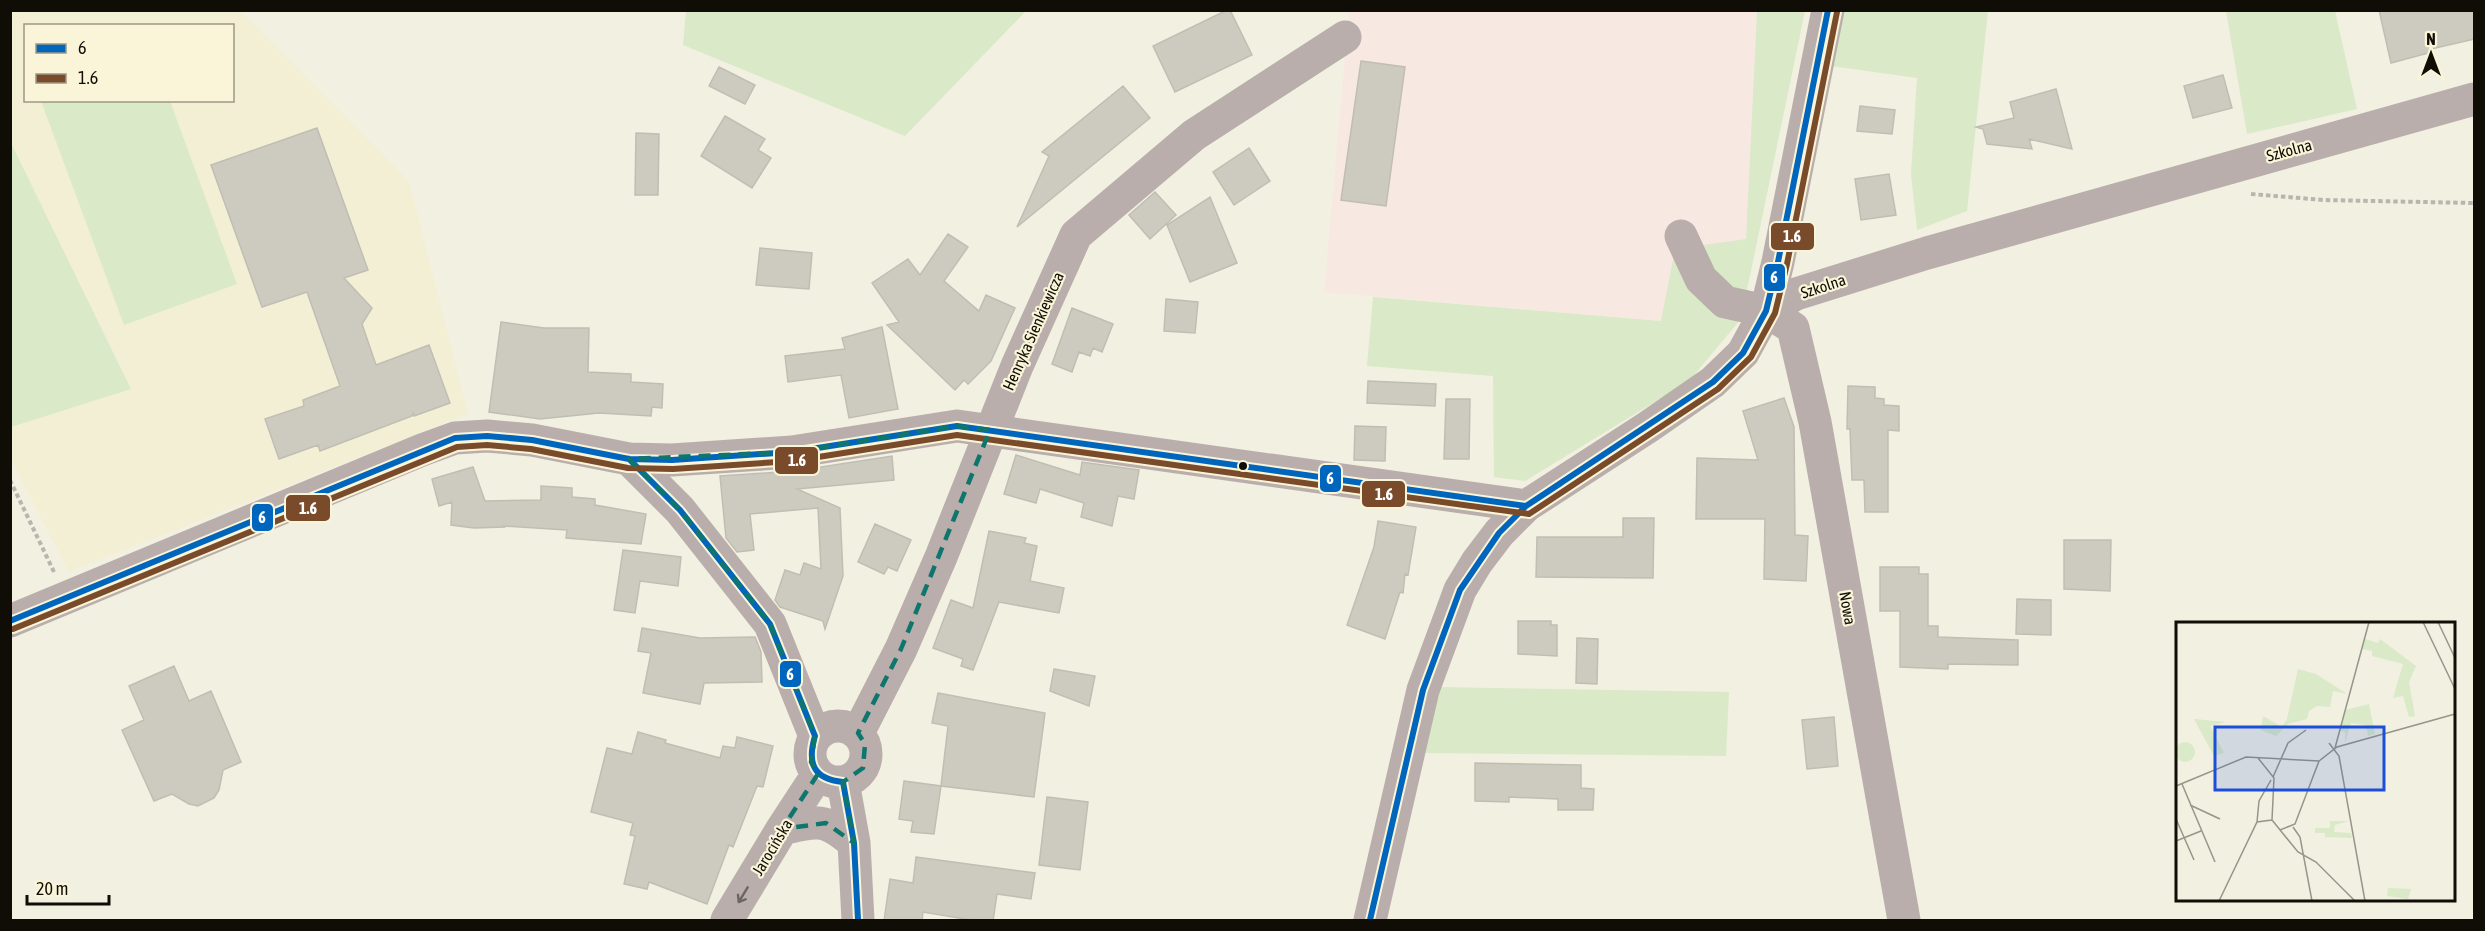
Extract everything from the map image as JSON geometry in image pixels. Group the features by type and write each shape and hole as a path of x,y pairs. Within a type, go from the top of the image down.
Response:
{"street":[{"path":"1370,921 1423,690 1460,590 1499,533 1526,506 1713,382 1743,353 1766,311 1778,262 1828,10"},
{"name":"Henryka Sienkiewicza","path":"858,733 902,649 941,557 990,430 1076,235 1194,135 1345,37"},
{"name":"Szkolna","path":"1766,311 1796,294 1927,253 2475,99"},
{"name":"Nowa","path":"1681,236 1701,279 1725,302 1766,311 1793,328 1815,422 1904,921"},
{"path":"10,621 455,438 487,436 532,440 629,459 672,460 792,452 957,426 1526,506"},
{"path":"629,459 680,510 770,624 815,736"},
{"path":"831,778 855,777 863,768 867,756 865,744 858,733 850,728 841,726 822,730 815,736 810,749 811,762 831,778 854,843 858,921"},
{"name":"Jarocińska","path":"727,921 782,829 831,778"},
{"path":"782,829 805,823 826,823 854,843"}],"path":[{"path":"2243,194 2323,200 2475,203"},
{"path":"10,480 66,598"}],"highlighted area":[{"path":"957,426 990,430 901,649 858,733 865,744 863,768 843,782 854,843 826,823 782,829 818,774 811,762 815,736 770,624 680,510 629,459 792,452"}],"shaded area":[{"path":"11,11 241,11 409,181 468,414 69,572 11,460 11,427 131,388 11,143"},
{"path":"1349,11 1757,11 1746,240 1675,249 1661,321 1324,292"}],"green space":[{"path":"686,10 1026,11 905,136 683,45"},
{"path":"1757,11 1805,11 1741,319 1689,381 1525,481 1494,477 1493,376 1367,366 1373,297 1661,321 1675,249 1746,239"},
{"path":"1842,11 1988,11 1967,211 1917,230 1911,174 1917,78 1831,66"},
{"path":"2226,11 2335,11 2357,109 2247,134"},
{"path":"41,102 170,102 237,284 124,325"},
{"path":"11,143 131,389 10,427"},
{"path":"1435,687 1729,692 1726,756 1419,753"}],"building":[{"path":"1230,10 1252,55 1175,92 1153,46"},
{"path":"2379,10 2475,10 2475,39 2431,49 2432,52 2391,63"},
{"path":"1361,61 1405,67 1386,206 1341,200"},
{"path":"719,67 755,85 745,104 709,86"},
{"path":"2223,75 2232,108 2193,118 2184,86"},
{"path":"1123,86 1150,118 1017,227 1049,156 1042,152"},
{"path":"2056,89 2072,149 2029,139 2032,149 1987,144 1983,129 1976,127 2014,118 2010,102"},
{"path":"1860,106 1895,110 1892,134 1857,131"},
{"path":"725,116 765,139 758,150 771,158 752,188 701,156"},
{"path":"317,128 368,270 344,278 372,308 362,324 376,365 429,345 450,403 414,416 413,413 412,416 320,451 318,445 279,459 265,419 304,406 303,400 340,386 307,292 262,307 211,165"},
{"path":"636,133 659,134 658,195 635,195"},
{"path":"1249,148 1270,181 1234,205 1213,172"},
{"path":"1889,174 1896,215 1861,220 1855,179"},
{"path":"1155,192 1176,215 1150,239 1129,215"},
{"path":"1210,197 1237,263 1190,282 1167,225"},
{"path":"948,234 968,247 944,281 979,311 986,295 1015,308 991,361 968,384 964,380 955,390 887,325 899,322 872,283 908,259 920,275"},
{"path":"760,248 812,253 809,289 756,285"},
{"path":"1166,299 1198,302 1195,333 1164,331"},
{"path":"1072,308 1113,324 1102,352 1093,348 1090,356 1079,352 1072,372 1052,364"},
{"path":"501,322 544,328 589,328 588,372 631,374 631,382 663,384 662,408 652,407 651,416 599,413 540,419 489,412"},
{"path":"882,327 898,409 849,418 841,375 788,382 785,356 845,349 842,338"},
{"path":"1368,381 1436,384 1435,406 1367,403"},
{"path":"1848,386 1875,387 1875,398 1884,399 1884,405 1899,406 1899,431 1888,430 1888,512 1865,512 1864,480 1852,480 1850,429 1847,429"},
{"path":"1784,398 1794,427 1795,535 1808,536 1806,581 1764,579 1765,519 1696,519 1697,458 1758,460 1743,411"},
{"path":"1446,399 1470,399 1469,459 1444,459"},
{"path":"1355,426 1386,427 1385,461 1354,460"},
{"path":"1016,455 1080,475 1082,462 1139,470 1134,499 1118,496 1112,526 1081,517 1084,503 1040,489 1036,503 1004,494"},
{"path":"892,456 894,480 797,489 840,508 843,576 825,629 823,621 780,607 775,600 785,570 800,575 804,563 821,569 818,508 750,514 754,550 737,552 726,538 720,476 795,471"},
{"path":"473,467 485,501 541,500 541,486 572,488 572,497 595,499 595,505 646,514 641,544 566,538 567,530 503,526 474,528 451,525 452,502 439,506 432,479"},
{"path":"1623,518 1654,518 1653,578 1536,577 1537,537 1623,537"},
{"path":"1378,521 1416,527 1408,575 1405,574 1403,593 1400,592 1385,639 1347,625 1374,547"},
{"path":"875,524 911,540 897,571 888,567 884,574 858,562"},
{"path":"989,531 1026,538 1024,543 1037,546 1030,581 1064,588 1059,613 999,602 973,670 961,666 963,659 933,648 951,600 973,608"},
{"path":"2064,540 2111,540 2110,591 2064,589"},
{"path":"623,550 681,557 678,586 640,581 635,613 614,610"},
{"path":"1880,567 1919,567 1919,574 1928,574 1928,626 1938,626 1938,637 2018,640 2018,665 1948,664 1948,669 1900,667 1900,611 1880,611"},
{"path":"2017,599 2051,600 2051,635 2016,634"},
{"path":"1518,621 1551,621 1551,625 1557,625 1557,656 1518,654"},
{"path":"642,628 700,638 755,637 761,652 762,682 704,683 700,704 643,693 651,653 638,651"},
{"path":"1577,638 1598,639 1597,684 1576,683"},
{"path":"174,666 189,701 211,691 241,762 223,770 219,790 214,798 198,806 189,804 172,794 154,801 122,730 144,720 129,686"},
{"path":"1054,669 1095,676 1089,706 1050,691"},
{"path":"938,693 1045,713 1034,797 941,786 948,726 932,723"},
{"path":"1834,717 1838,766 1807,769 1802,720"},
{"path":"638,732 666,740 665,743 720,758 723,746 735,748 737,737 773,746 763,787 757,786 733,847 729,845 707,904 649,882 647,889 624,884 635,836 630,835 633,823 591,812 607,748 632,754"},
{"path":"1475,763 1581,765 1581,788 1594,789 1593,810 1558,810 1558,799 1509,797 1509,802 1475,801"},
{"path":"904,781 941,786 934,834 911,832 913,821 899,819"},
{"path":"1047,797 1088,802 1080,870 1039,865"},
{"path":"916,857 1035,873 1031,899 997,894 993,921 977,921 923,912 922,921 884,921 890,879 913,883"}],"transit line":[{"name":"6","path":"10,621 455,438 487,436 532,440 629,459 672,460 792,452 957,426 1526,506 1713,382 1743,353 1766,311 1778,262 1828,10"},
{"name":"1.6","path":"13,629 457,447 487,445 531,449 628,468 673,469 793,461 957,435 1529,514 1718,389 1751,357 1775,313 1787,264 1837,12"},
{"name":"6","path":"629,459 680,510 770,624 815,736 812,762 819,773 825,777 843,782 854,843 858,920"},
{"name":"6","path":"1370,920 1423,690 1460,590 1499,533 1526,506 1561,483"}]}
